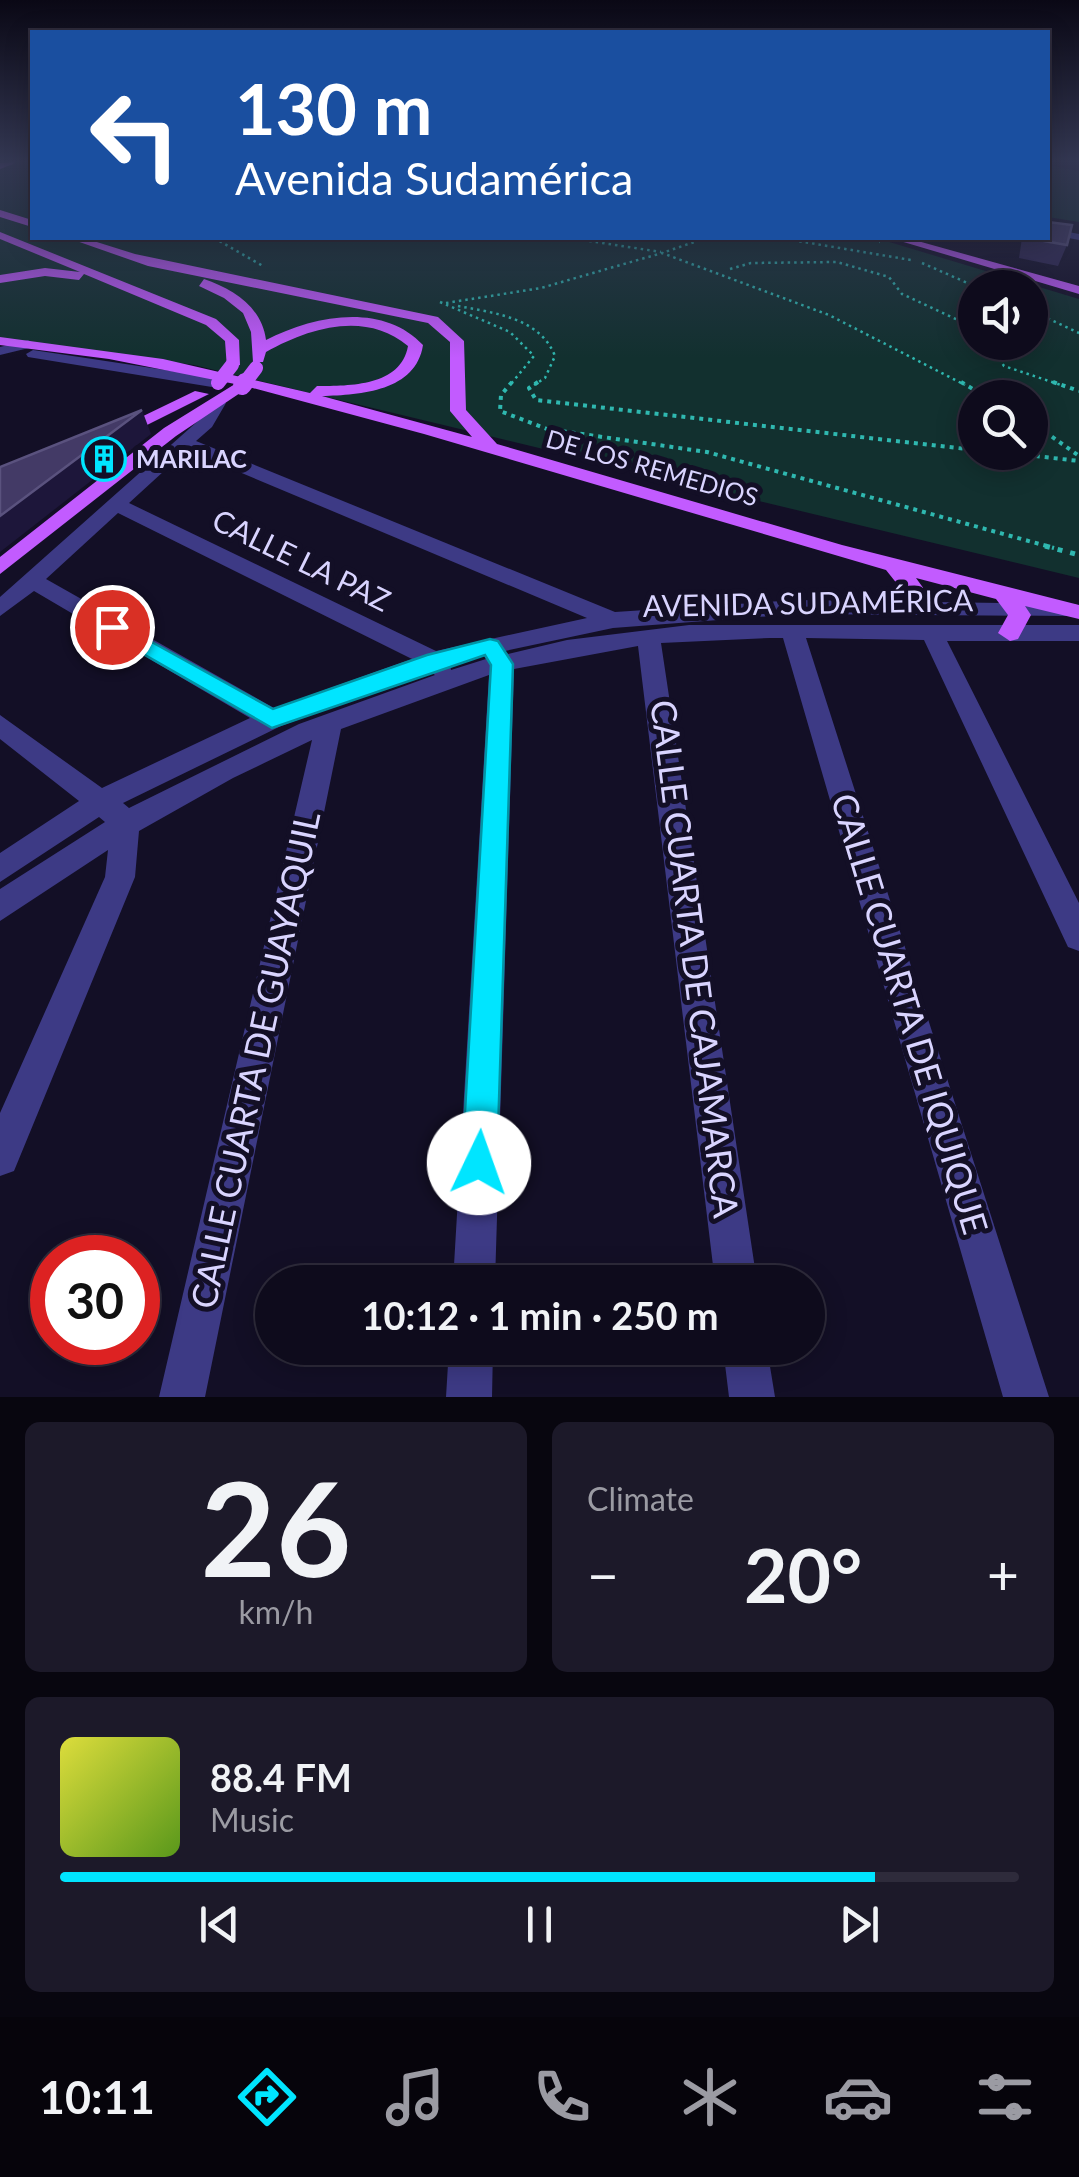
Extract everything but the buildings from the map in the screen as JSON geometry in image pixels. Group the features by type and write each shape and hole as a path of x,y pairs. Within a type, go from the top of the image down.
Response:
{"main road":[{"path":"0,235 225,330 232,340 232,366 170,432 0,567"},
{"path":"80,240 231,296 255,318 262,332 256,368 242,386 216,386 102,439"},
{"path":"904,240 1079,284"},
{"path":"927,240 1079,284"},
{"path":"133,257 433,320 457,341 458,411 491,447"},
{"path":"0,279 45,272 112,281"},
{"path":"260,349 296,330 345,322 391,327 416,344 417,356 408,368 366,387 338,391 278,388"},
{"path":"0,325 67,338 91,352"},
{"path":"0,342 30,349 91,352"},
{"name":"DE LOS REMEDIOS","path":"91,352 216,386 278,388 491,447 893,565 1010,612 1074,628"},
{"path":"893,565 913,589 912,598 900,608"}],"street":[{"path":"1050,231 1079,236"},
{"path":"0,351 30,349 216,386 206,422 0,609"},
{"path":"183,442 613,620"},
{"name":"CALLE LA PAZ","path":"118,505 442,670"},
{"path":"33,581 272,719"},
{"name":"AVENIDA SUDAMÉRICA","path":"0,869 114,810 272,719 613,620 796,608 900,608 1010,612 1074,628"},
{"name":"AVENIDA SUDAMÉRICA","path":"496,655 647,636 792,631 932,633 1010,612"},
{"name":"CALLE CUARTA DE IQUIQUE","path":"792,631 1026,1397"},
{"path":"932,633 1079,936"},
{"name":"CALLE CUARTA DE CAJAMARCA","path":"647,636 655,664 734,1265"},
{"path":"475,1265 496,655"},
{"name":"AVENIDA SUDAMÉRICA","path":"0,906 114,810 329,724 442,670"},
{"path":"0,724 114,810 120,877 0,1157"},
{"name":"CALLE CUARTA DE GUAYAQUIL","path":"182,1397 329,724"},
{"path":"469,1397 470,1365"},
{"path":"747,1365 752,1397"}],"path":[{"path":"218,240 265,267"},
{"path":"582,240 662,253 727,270 852,322 958,381"},
{"path":"445,304 541,288 700,240"},
{"path":"792,240 918,262 958,279"},
{"path":"727,270 751,262 837,262 889,278 902,294 958,320"},
{"path":"427,300 510,316 548,338 554,356 545,378 529,388 536,400 958,448"},
{"path":"445,304 510,332 534,356 501,394 500,411 547,429 707,452 1079,556"},
{"path":"1048,318 1079,332"},
{"path":"1000,360 1004,366 1079,391"},
{"path":"1048,435 1079,458"},
{"path":"1048,456 1079,458"}],"green space":[{"path":"0,227 30,227 30,240 883,240 982,270 958,270 958,360 1048,360 1048,290 1079,299 1079,578 194,365 0,338"}],"place":[{"name":"MARILAC","path":"104,459"}],"route":[{"path":"112,627 272,719 434,660 490,646 502,664 479,1163"}]}
